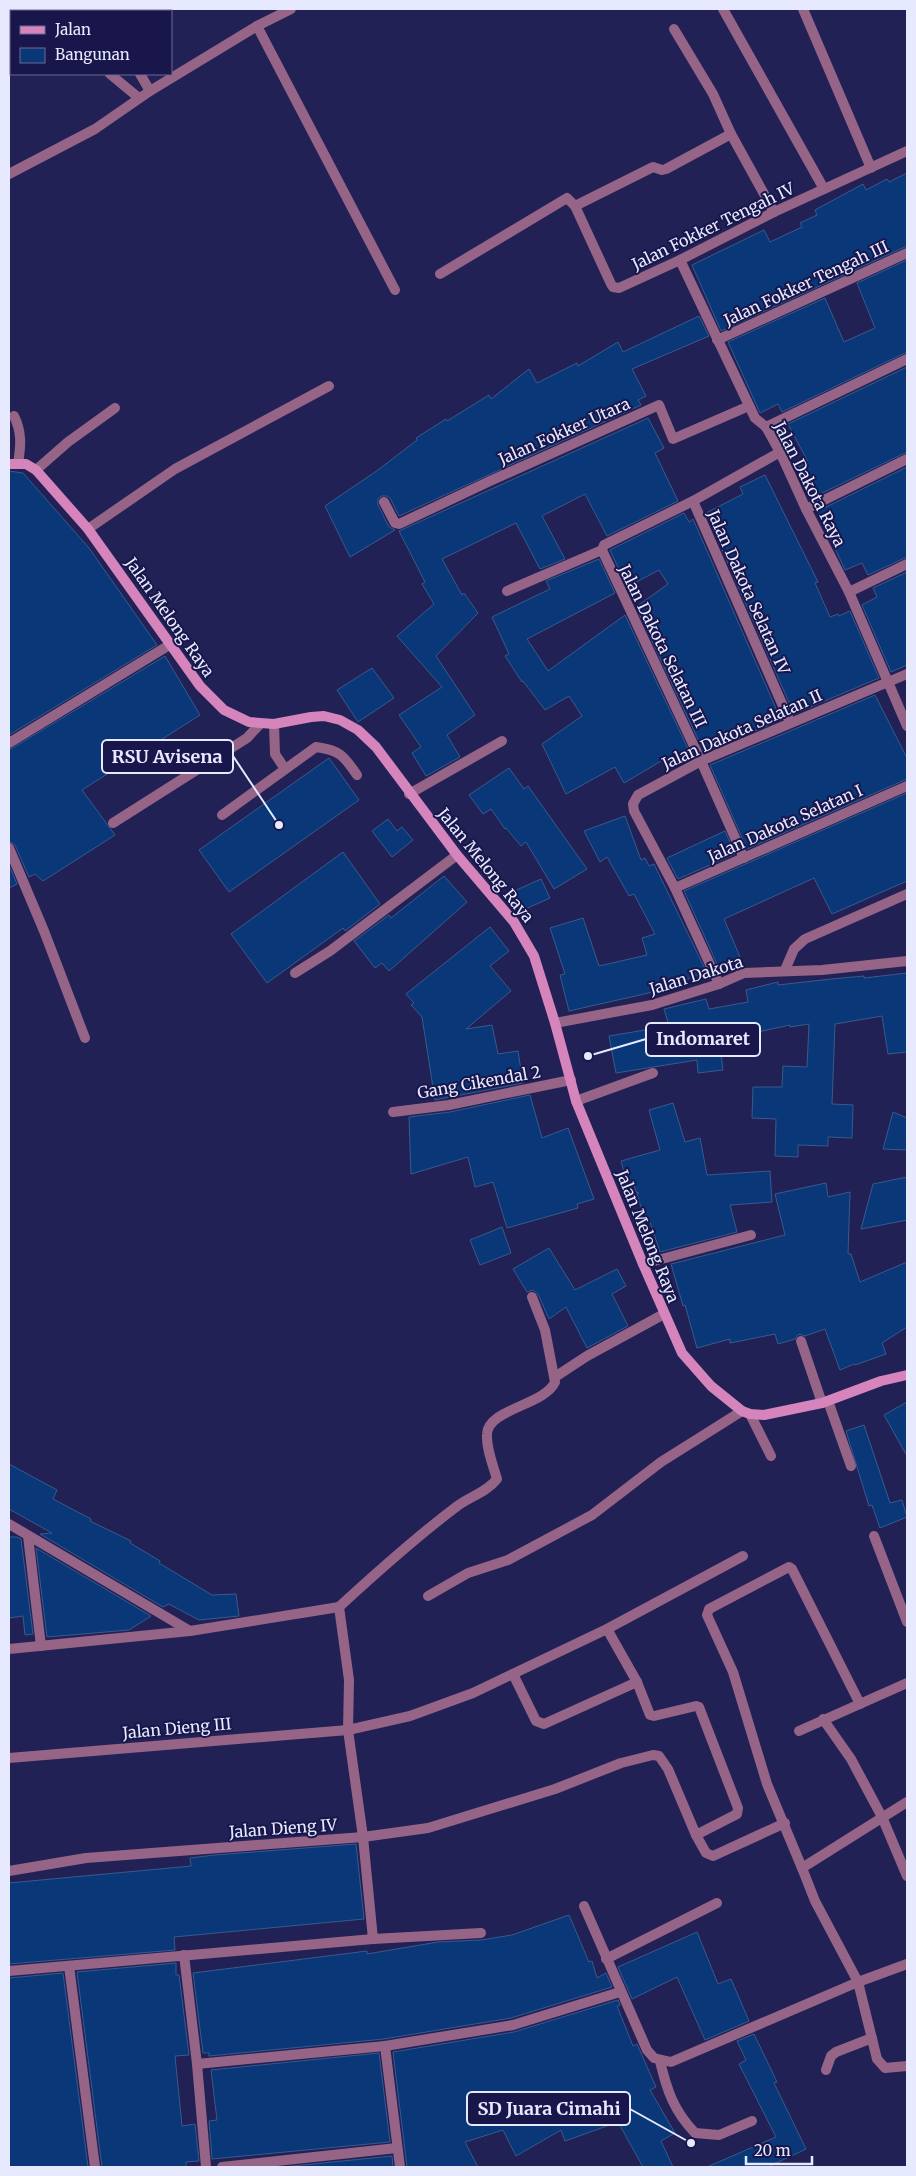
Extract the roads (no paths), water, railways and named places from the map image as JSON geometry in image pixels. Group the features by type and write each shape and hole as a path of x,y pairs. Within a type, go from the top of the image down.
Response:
{"main road":[{"name":"Jalan Melong Raya","path":"13,463 26,464 36,470 88,529 200,686 213,701 237,718 260,724 274,724 324,716 340,720 358,730 376,748 457,855 514,922 534,956 555,1023 576,1101 682,1353 711,1386 746,1412"},
{"path":"746,1412 764,1415 907,1375"}],"street":[{"path":"9,174 95,129 150,90 257,26 291,9"},
{"path":"723,9 824,189"},
{"path":"803,9 871,168"},
{"path":"257,26 395,290"},
{"path":"674,29 713,94 731,134 774,212"},
{"path":"111,75 139,98"},
{"path":"141,75 150,90"},
{"path":"440,274 567,198 576,206 653,167 662,170 666,169 731,134"},
{"name":"Jalan Fokker Tengah IV","path":"576,206 613,287 619,288 680,260 774,212 907,151"},
{"name":"Jalan Fokker Tengah III","path":"717,340 907,253"},
{"name":"Jalan Dakota Raya","path":"680,260 755,418 766,427 780,452 806,509 849,592 907,726"},
{"path":"766,427 907,359"},
{"path":"88,529 175,468 329,386"},
{"name":"Jalan Fokker Utara","path":"384,502 395,523 399,524 659,405 673,439 749,406"},
{"path":"36,470 68,442 115,408"},
{"path":"13,463 21,449 20,428 14,416"},
{"path":"507,591 603,547 693,501 780,452"},
{"path":"806,509 907,460"},
{"name":"Jalan Dakota Selatan IV","path":"693,501 790,722"},
{"name":"Jalan Dakota Selatan III","path":"603,547 602,555 701,761 744,858"},
{"path":"849,592 907,564"},
{"path":"9,743 171,644"},
{"name":"Jalan Dakota Selatan II","path":"719,984 675,888 634,811 633,804 638,794 701,761 907,674"},
{"path":"113,823 247,738 260,724"},
{"path":"274,724 274,754 285,769"},
{"path":"409,794 502,741"},
{"path":"222,814 316,747 333,749 344,756 358,775"},
{"name":"Jalan Dakota Selatan I","path":"675,888 907,786"},
{"path":"9,848 44,931 85,1038"},
{"path":"295,973 330,951 457,855"},
{"path":"785,970 794,949 805,939 907,894"},
{"name":"Jalan Dakota","path":"555,1023 652,1005 719,984 744,973 822,970 907,962"},
{"path":"576,1101 654,1073"},
{"name":"Gang Cikendal 2","path":"393,1112 449,1105 571,1080"},
{"path":"643,1264 751,1235"},
{"path":"9,1649 190,1630 339,1607 413,1540 458,1505 494,1483 497,1479 486,1431 492,1423 505,1414 553,1388 555,1378 545,1330 532,1297"},
{"path":"555,1378 592,1353 664,1314"},
{"path":"801,1341 813,1377 851,1466"},
{"path":"428,1596 468,1573 508,1560 592,1515 661,1462 746,1412 771,1456"},
{"path":"9,1524 190,1630"},
{"path":"28,1536 41,1646"},
{"path":"874,1536 907,1622"},
{"name":"Jalan Dieng III","path":"9,1758 348,1730 410,1716 474,1693 607,1629 743,1556"},
{"path":"860,1704 792,1568 789,1567 709,1609 707,1615 733,1672 767,1784 785,1823 815,1901 858,1982 877,2059 885,2068 907,2066"},
{"path":"339,1607 349,1680 348,1730 363,1837 373,1939"},
{"path":"607,1629 637,1682 650,1715 654,1716 696,1706 699,1707 738,1808 737,1814 696,1835 706,1853 713,1856 785,1823"},
{"path":"513,1674 536,1721 544,1724 637,1682"},
{"path":"799,1731 907,1683"},
{"path":"824,1719 851,1759 882,1816 907,1876"},
{"name":"Jalan Dieng IV","path":"9,1871 86,1858 363,1837 428,1828 555,1789 621,1763 656,1755 661,1758 668,1769 696,1835"},
{"path":"802,1868 907,1802"},
{"path":"606,1959 717,1903"},
{"path":"584,1906 646,2050 660,2061 671,2062 858,1982 907,1964"},
{"path":"9,1970 373,1939 481,1933"},
{"path":"184,1955 197,2064 206,2167"},
{"path":"69,1966 95,2167"},
{"path":"197,2064 386,2046 513,2025 620,1992"},
{"path":"826,2070 831,2056 836,2052 872,2038"},
{"path":"386,2046 400,2167"},
{"path":"660,2061 668,2092 682,2120 695,2134 719,2135 752,2121"},
{"path":"222,2167 397,2148"}],"place":[{"name":"RSU Avisena","path":"279,825"},
{"name":"Indomaret","path":"588,1056"},
{"name":"SD Juara Cimahi","path":"691,2143"}]}
